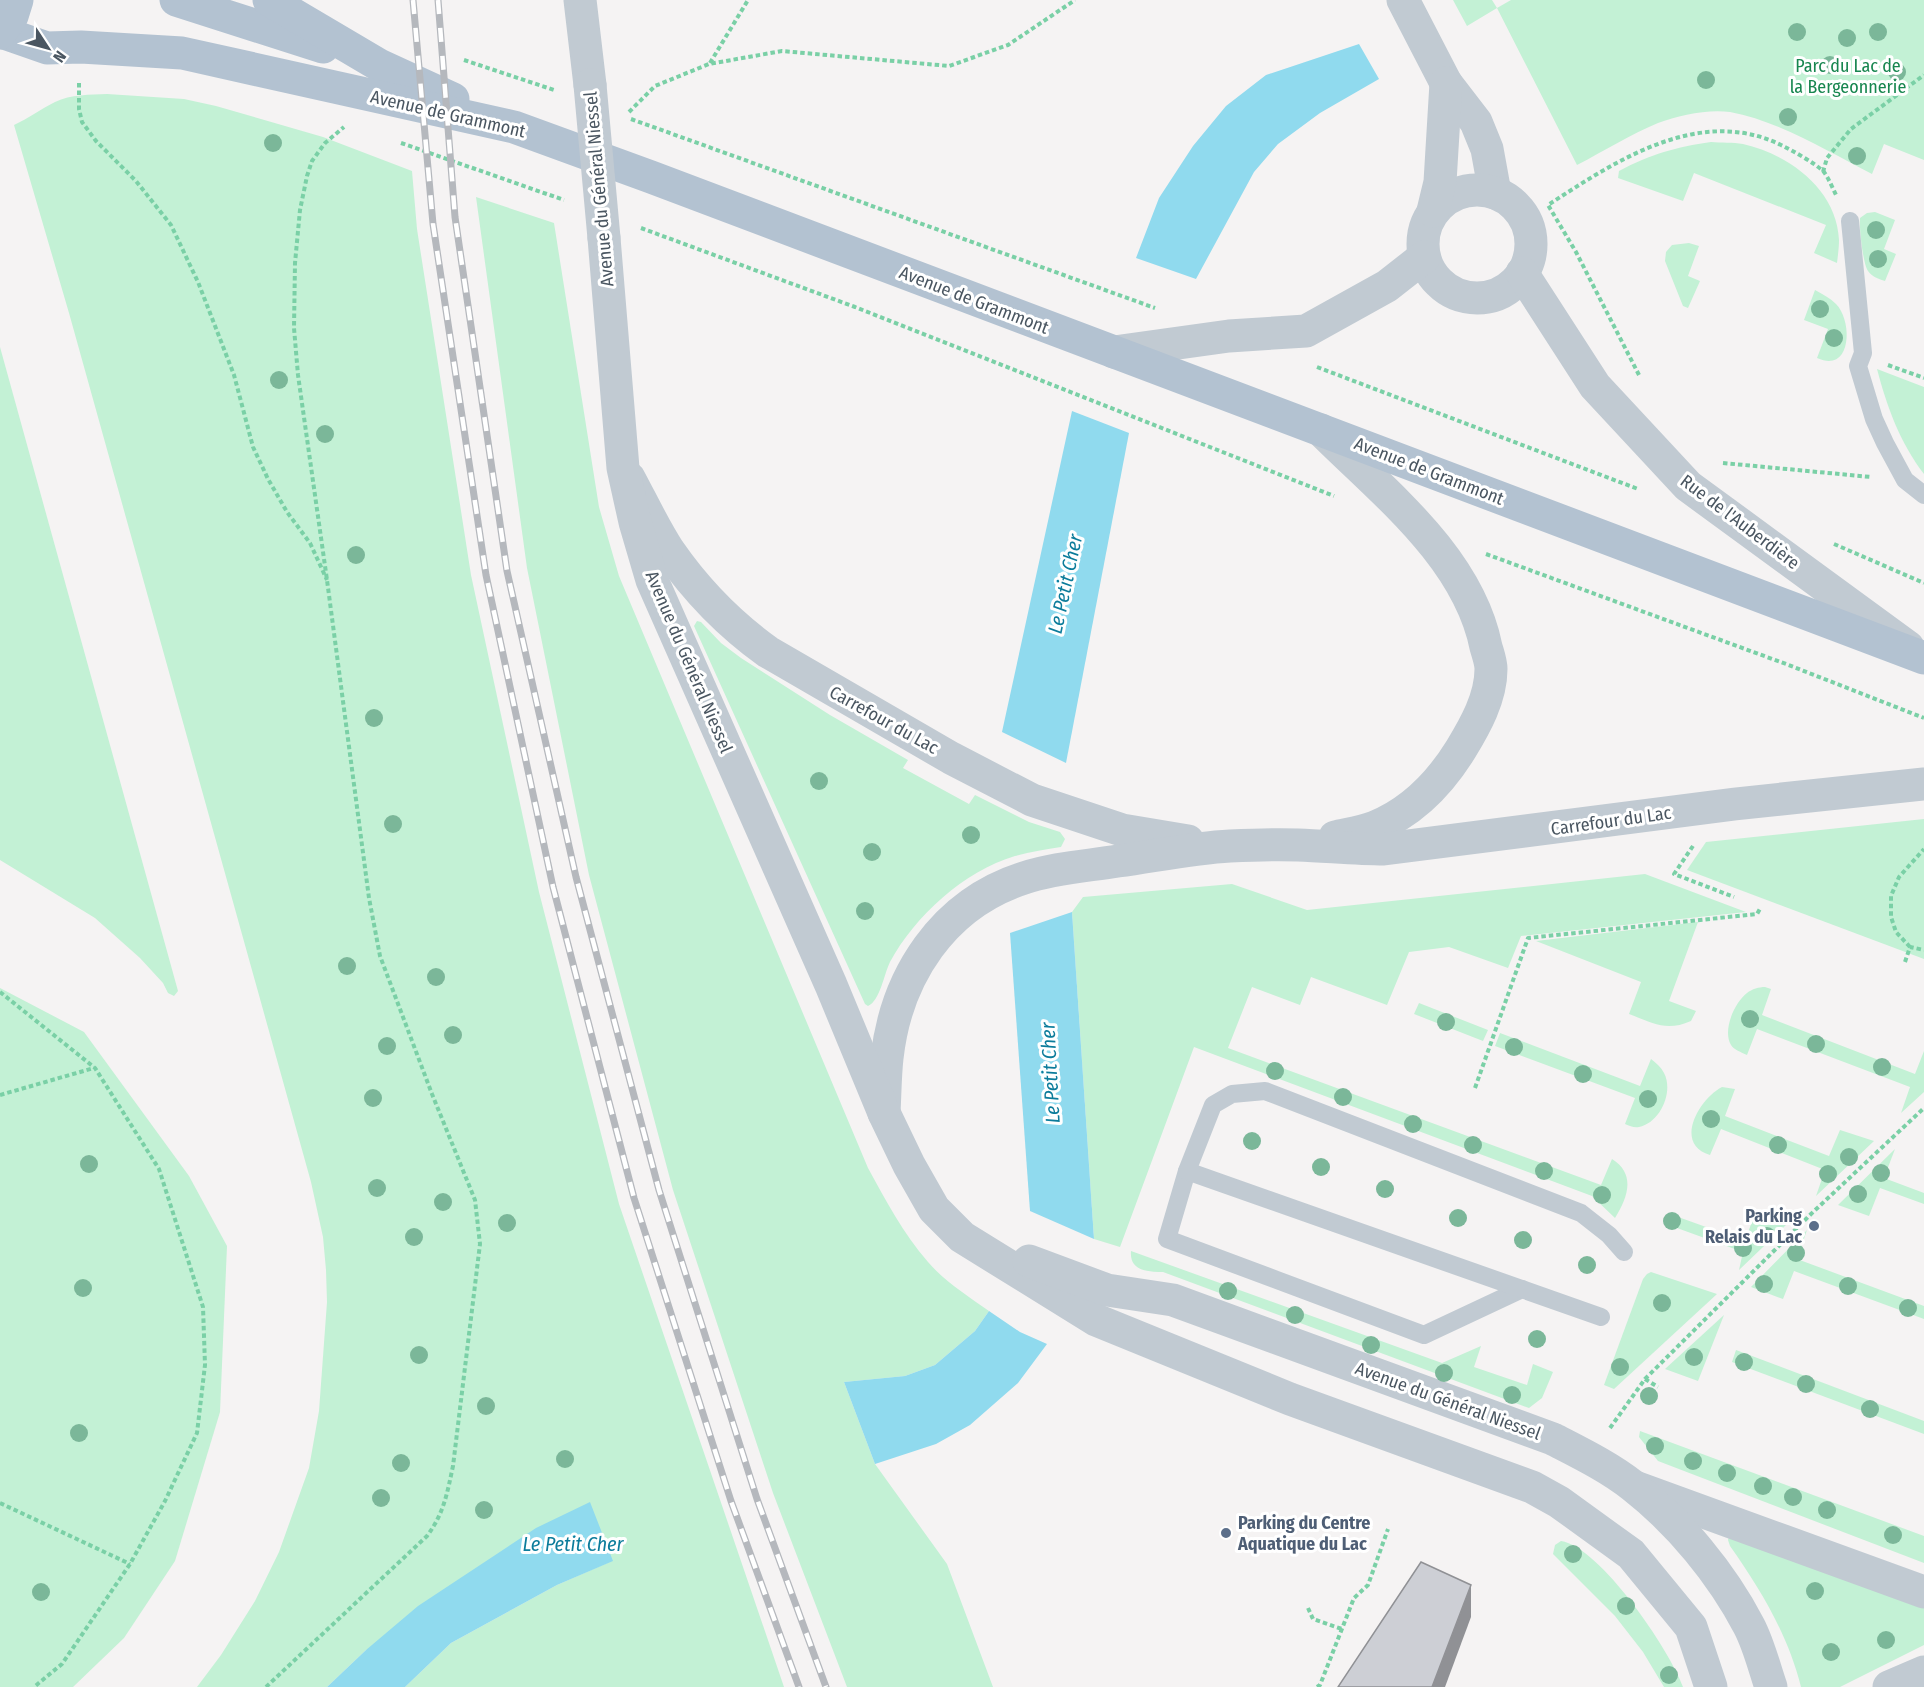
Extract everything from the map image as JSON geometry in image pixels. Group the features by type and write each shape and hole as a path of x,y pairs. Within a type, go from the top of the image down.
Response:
{"main road":[{"path":"0,33 12,16 17,0"},
{"path":"176,0 379,65"},
{"path":"269,0 379,65 514,127"},
{"name":"Avenue de Grammont","path":"0,33 47,48 81,47 182,53 514,127 1923,657"}],"street":[{"name":"Avenue du Général Niessel","path":"580,0 575,89 604,238 623,468 635,522 652,580 826,974 884,1113 909,1166 934,1209 962,1237 1096,1320 1290,1399 1532,1487 1559,1502 1631,1554 1691,1627 1711,1687"},
{"path":"1403,0 1446,83 1476,122 1487,149 1495,193"},
{"path":"1434,211 1440,182 1446,83"},
{"path":"1478,190 1495,193 1511,202 1522,215 1529,231 1528,260 1522,273 1512,285 1496,294 1479,298 1461,295 1444,287 1431,274 1424,257 1422,241 1426,225 1434,211 1445,199 1461,192 1478,190"},
{"path":"1114,352 1229,336 1306,331 1387,286 1424,257"},
{"name":"Rue de l'Auberdière","path":"1522,273 1595,386 1688,486 1923,657"},
{"name":"Carrefour du Lac","path":"1298,845 1372,828 1393,818 1431,789 1453,762 1473,730 1485,701 1491,669 1484,636 1474,606 1449,564 1423,531 1321,430"},
{"name":"Carrefour du Lac","path":"623,468 668,549 691,580 742,634 768,652 951,758 1032,800 1122,830 1161,838 1228,846"},
{"name":"Carrefour du Lac","path":"884,1113 887,1056 902,994 921,956 950,921 983,897 1024,878 1046,872 1228,846 1298,845 1384,849 1735,804 1924,784"},
{"name":"Avenue du Général Niessel","path":"962,1237 1107,1290 1173,1300 1554,1439 1588,1457 1632,1486 1924,1592"},
{"path":"1632,1486 1712,1565 1750,1628 1771,1687"},
{"path":"1889,1687 1924,1672"}],"lane":[{"path":"1850,221 1863,353 1858,366 1874,418 1885,443 1905,480 1924,495"},
{"path":"1522,1289 1424,1335 1167,1239 1187,1171 1213,1106 1232,1094 1265,1091 1581,1213 1609,1235 1623,1252"},
{"path":"1187,1171 1601,1317"}],"path":[{"path":"710,64 748,0"},
{"path":"625,117 655,86 710,64 782,51 949,66 1008,45 1075,0"},
{"path":"453,57 518,77 575,89"},
{"path":"1640,378 1576,252 1548,205 1604,169 1660,143 1698,132 1736,131 1768,139 1791,150 1824,172 1827,158 1851,129 1924,75"},
{"path":"79,79 79,109 82,122 96,141 136,181 171,225 198,282 234,375 253,447 287,512 310,543 327,580"},
{"path":"266,1687 427,1536 438,1520 446,1502 453,1466 480,1244 475,1200 380,956 368,886 298,375 294,328 295,263 300,210 312,161 325,143 347,124 336,121"},
{"name":"Avenue de Grammont","path":"391,139 567,201"},
{"path":"633,225 866,312 1345,500"},
{"path":"1722,463 1905,480"},
{"path":"1833,543 1924,583"},
{"path":"1478,551 1786,664 1924,718"},
{"path":"1924,849 1899,877 1891,896 1892,917 1896,932 1910,947 1924,950"},
{"path":"1674,874 1734,897"},
{"path":"1475,1088 1528,938 1757,914 1761,907"},
{"path":"1905,962 1910,947"},
{"path":"0,992 95,1068 159,1169 203,1307 205,1365 197,1432 165,1502 130,1564 62,1664 34,1687"},
{"path":"0,1095 95,1068"},
{"path":"1588,1457 1645,1379 1811,1214 1924,1108"},
{"path":"1645,1379 1658,1387"},
{"path":"0,1503 130,1564"},
{"path":"1317,1687 1320,1685 1354,1598 1368,1585 1388,1529"},
{"path":"1308,1608 1313,1619 1342,1629"}],"green space":[{"path":"1453,0 1492,0 1497,8 1467,26"},
{"name":"Parc du Lac de la Bergeonnerie","path":"1511,0 1924,0 1924,160 1884,144 1872,174 1767,122 1730,112 1712,111 1684,115 1658,123 1577,165 1497,8"},
{"path":"107,94 184,99 216,106 323,137 412,171 417,229 471,575 539,892 619,1204 784,1687 405,1687 451,1643 557,1585 612,1561 366,1650 327,1687 197,1687 221,1655 255,1601 279,1552 309,1468 319,1411 327,1302 326,1270 323,1237 311,1182 69,313 14,125 61,99 81,95"},
{"path":"1711,142 1739,143 1760,149 1793,165 1807,177 1820,190 1836,222 1839,240 1837,263 1814,253 1826,225 1694,173 1683,201 1618,178 1619,171 1653,156 1686,146"},
{"path":"476,197 554,223 599,507 619,576 868,1168 888,1205 928,1262 949,1282 989,1311 975,1331 935,1365 905,1376 844,1382 875,1464 947,1564 993,1687 847,1687 773,1493 673,1190 589,875 527,568"},
{"path":"1875,212 1895,220 1884,249 1896,254 1885,281 1868,271 1864,261 1860,218 1867,213"},
{"path":"1689,243 1699,246 1688,276 1700,281 1688,308 1683,306 1665,261 1666,252 1672,245"},
{"path":"1815,290 1829,298 1842,312 1847,333 1846,343 1837,359 1829,361 1817,358 1828,329 1804,320"},
{"path":"0,347 178,991 174,996 168,993 163,983 140,958 95,918 0,860"},
{"path":"1877,369 1924,387 1924,474 1895,424"},
{"path":"697,621 701,622 721,643 741,658 830,715 908,760 903,768 969,804 975,795 1029,822 1060,832 1065,839 1061,847 1015,856 996,863 977,872 943,897 927,912 900,945 890,962 876,999 868,1006 865,1004 694,626"},
{"path":"1924,819 1924,959 1687,870 1706,842"},
{"path":"1645,874 1746,912 1521,936 1508,968 1449,947 1409,952 1387,1005 1311,977 1300,1005 1252,987 1228,1048 1601,1185 1612,1159 1620,1165 1627,1179 1626,1194 1615,1218 1592,1196 1194,1047 1120,1247 1094,1239 1072,912 1083,897 1232,884 1307,910"},
{"path":"1698,922 1669,1001 1696,1011 1691,1021 1674,1026 1660,1025 1629,1014 1641,982 1536,941"},
{"path":"0,988 84,1032 189,1176 227,1246 220,1412 175,1561 124,1638 73,1687 0,1687"},
{"path":"1756,988 1771,989 1762,1015 1915,1074 1924,1051 1924,1092 1901,1113 1910,1087 1757,1029 1747,1055 1736,1050 1731,1045 1728,1032 1734,1009 1747,993"},
{"path":"1419,1003 1488,1030 1483,1041 1414,1014"},
{"path":"1500,1033 1640,1086 1651,1059 1664,1073 1667,1081 1663,1106 1653,1120 1647,1124 1635,1127 1625,1124 1635,1098 1495,1046"},
{"path":"1722,1087 1735,1089 1725,1116 1829,1156 1840,1130 1874,1141 1816,1196 1825,1170 1721,1129 1710,1155 1699,1149 1693,1141 1691,1132 1694,1121 1705,1101"},
{"path":"1895,1149 1884,1178 1924,1193 1924,1204 1880,1188 1869,1216 1838,1205"},
{"path":"1755,1213 1787,1224 1739,1270 1743,1252 1677,1228 1677,1220 1681,1218 1745,1241"},
{"path":"1807,1230 1797,1259 1924,1306 1924,1319 1794,1271 1783,1299 1751,1287"},
{"path":"1131,1251 1442,1363 1481,1346 1474,1367 1527,1385 1533,1364 1553,1372 1542,1398 1529,1408 1163,1272 1141,1269 1133,1263"},
{"path":"1651,1272 1717,1294 1614,1389 1604,1385 1643,1279"},
{"path":"1724,1315 1698,1381 1665,1369"},
{"path":"1736,1350 1924,1421 1924,1434 1732,1362"},
{"path":"1640,1431 1924,1536 1924,1563 1658,1461 1639,1437"},
{"path":"1730,1532 1924,1606 1924,1645 1840,1687 1801,1687 1781,1631 1752,1579 1730,1546 1728,1540"},
{"path":"1561,1541 1577,1547 1595,1561 1632,1602 1664,1649 1683,1687 1664,1687 1643,1652 1615,1616 1553,1554 1555,1545"}],"water":[{"path":"1359,44 1379,79 1320,113 1278,144 1254,172 1196,279 1136,258 1159,198 1193,146 1226,106 1266,75"},
{"path":"1072,411 1129,433 1066,763 1002,732"},
{"path":"1072,912 1094,1239 1030,1211 1010,933"},
{"path":"989,1311 1020,1332 1047,1344 1018,1383 970,1425 936,1444 875,1464 844,1382 905,1376 935,1365 975,1331"},
{"name":"Le Petit Cher","path":"590,1502 613,1561 557,1585 451,1643 405,1687 327,1687 418,1606 536,1528"}],"building":[{"path":"1421,1562 1471,1585 1432,1687 1338,1687"}],"railway":[{"path":"413,0 433,224 486,575 553,887 634,1198 731,1501 799,1687"},
{"path":"438,0 455,217 507,571 576,877 659,1190 757,1499 826,1687"}],"place":[{"name":"Parking Relais du Lac","path":"1814,1226"},
{"name":"Parking du Centre Aquatique du Lac","path":"1226,1533"}]}
